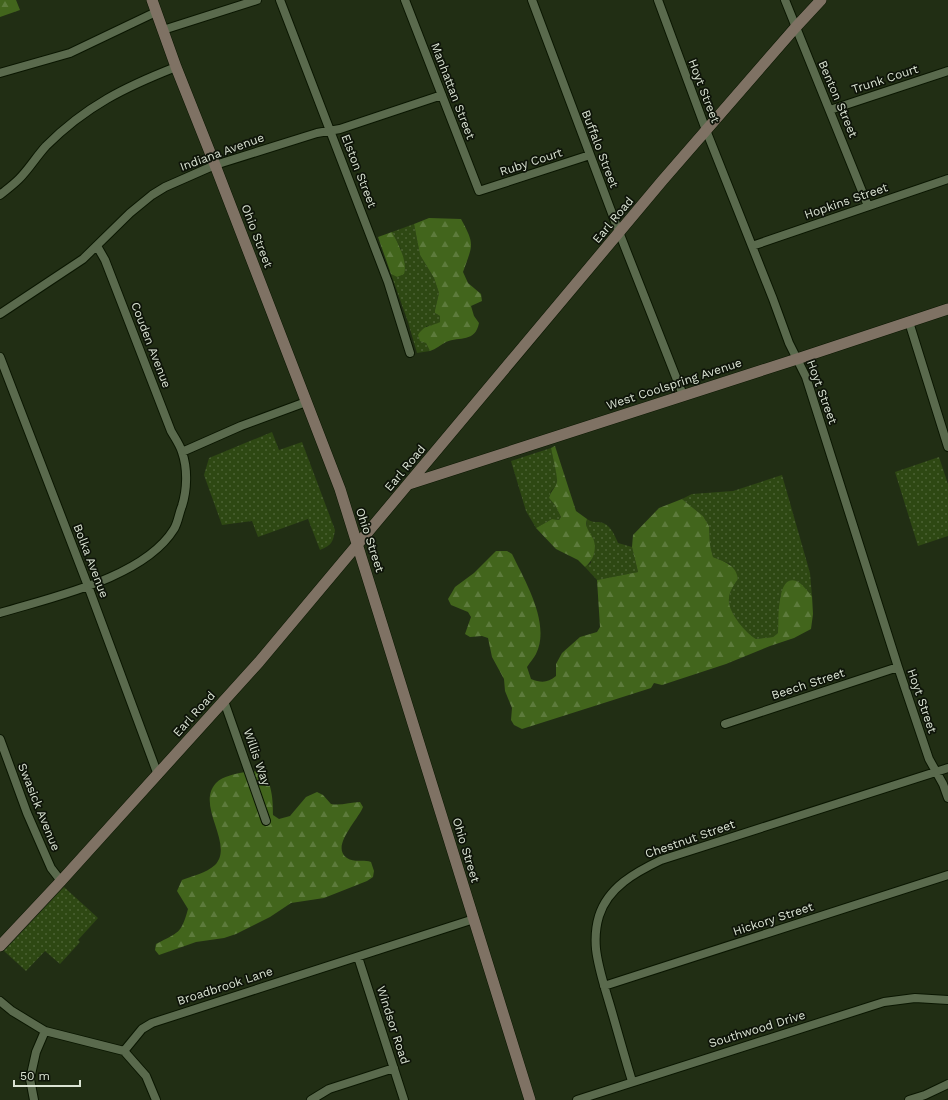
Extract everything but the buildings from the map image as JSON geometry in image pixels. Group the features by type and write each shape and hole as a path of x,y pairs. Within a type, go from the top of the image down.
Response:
{"street":[{"name":"Ohio Street","path":"152,0 176,67 340,489 530,1100"},
{"path":"163,30 257,0"},
{"name":"Elston Street","path":"280,0 388,282 410,353"},
{"name":"Manhattan Street","path":"405,0 479,191"},
{"name":"Buffalo Street","path":"532,0 619,232 683,395"},
{"name":"Hoyt Street","path":"658,0 706,130 773,298 789,343 806,377 898,667 929,759 943,784 948,798"},
{"name":"Benton Street","path":"785,0 868,206"},
{"name":"Earl Road","path":"0,946 158,775 259,662 619,232 706,130 821,0"},
{"path":"0,73 70,53 156,12"},
{"path":"0,195 18,180 46,147 79,117 104,100 135,84 176,67"},
{"name":"Trunk Court","path":"830,110 948,70"},
{"name":"Indiana Avenue","path":"0,314 83,259 130,213 152,195 165,187 215,165 317,133 340,129 442,95"},
{"name":"Ruby Court","path":"479,191 590,155"},
{"name":"Hopkins Street","path":"752,246 948,179"},
{"name":"Couden Avenue","path":"97,246 105,260 171,431 182,452"},
{"name":"West Coolspring Avenue","path":"409,484 948,309"},
{"path":"909,322 948,447"},
{"name":"Bolka Avenue","path":"0,357 88,586 158,775"},
{"path":"0,613 88,586 129,568 156,551 174,529 184,499 186,476 182,452 241,426 306,402"},
{"name":"Beech Street","path":"725,724 898,667"},
{"name":"Willis Way","path":"224,700 266,821"},
{"name":"Swasick Avenue","path":"0,739 27,813 51,868 61,881"},
{"name":"Chestnut Street","path":"632,1082 604,986 596,949 597,930 600,915 616,888 640,870 661,860 948,768"},
{"name":"Hickory Street","path":"604,986 948,875"},
{"name":"Broadbrook Lane","path":"124,1051 142,1030 152,1023 474,919"},
{"name":"Windsor Road","path":"358,957 404,1100"},
{"name":"Southwood Drive","path":"577,1100 884,1002 915,998 948,1000"},
{"path":"0,1001 12,1011 45,1031 124,1051 146,1076 156,1100"},
{"path":"34,1100 30,1079 36,1052 45,1031"},
{"path":"311,1100 329,1089 394,1068"},
{"path":"909,1100 925,1095 948,1084"}],"green space":[{"path":"0,0 16,0 20,10 0,17"},
{"path":"429,218 461,219 469,234 471,245 469,256 463,272 468,283 481,294 482,301 471,306 474,316 479,323 474,334 466,338 451,340 430,351 426,343 420,341 418,335 426,327 440,322 440,316 435,313 439,293 434,278 420,255 414,224"},
{"path":"414,224 420,255 434,278 439,293 435,313 440,316 440,322 435,325 426,326 426,343 430,351 417,353 391,274 397,277 401,249 392,232"},
{"path":"392,232 402,253 405,264 404,274 397,277 391,274 378,237"},
{"path":"272,432 279,450 302,442 335,530 331,543 320,550 308,519 258,537 252,521 222,525 204,475 209,458"},
{"path":"555,446 576,511 587,519 587,528 595,544 593,557 585,567 578,560 556,549 536,528 552,519 559,520 561,517 555,505 549,498 557,482 551,448"},
{"path":"551,448 558,480 556,486 551,491 549,498 555,505 561,517 559,520 552,519 536,528 526,511 511,461"},
{"path":"939,457 948,484 948,536 918,546 895,472"},
{"path":"782,475 810,573 812,596 799,583 780,596 778,633 773,637 756,639 739,623 730,607 729,595 738,579 730,564 713,557 710,545 709,526 703,516 682,499 692,494 733,491"},
{"path":"682,499 703,516 709,526 710,545 713,557 732,567 737,574 738,579 730,592 729,602 735,617 747,632 756,639 773,637 778,633 782,591 785,585 790,581 798,582 812,596 813,614 811,629 794,638 726,664 662,685 654,683 651,688 522,729 514,725 511,720 512,708 505,691 504,679 492,657 488,638 482,636 470,637 465,634 471,617 468,612 451,605 448,599 455,587 474,573 496,551 507,551 512,554 534,603 540,630 540,642 536,654 527,667 531,679 541,682 550,680 556,676 556,664 562,653 580,637 597,632 600,627 597,580 638,572 632,547 633,535 659,508"},
{"path":"587,519 603,523 612,530 618,543 632,547 638,572 597,580 585,567 591,563 593,537 587,530"},
{"path":"245,772 258,772 267,779 271,791 273,815 279,819 290,816 306,797 317,792 323,795 331,804 338,805 360,802 363,807 343,840 343,853 347,858 356,861 371,862 374,871 373,877 367,881 324,898 291,903 270,917 236,934 224,938 196,942 159,955 155,950 156,944 178,931 186,917 188,909 177,891 182,880 208,870 215,865 220,856 221,847 219,836 210,803 211,792 216,783 222,779"},
{"path":"64,887 98,918 78,940 80,942 60,964 45,951 26,971 4,951"}]}
